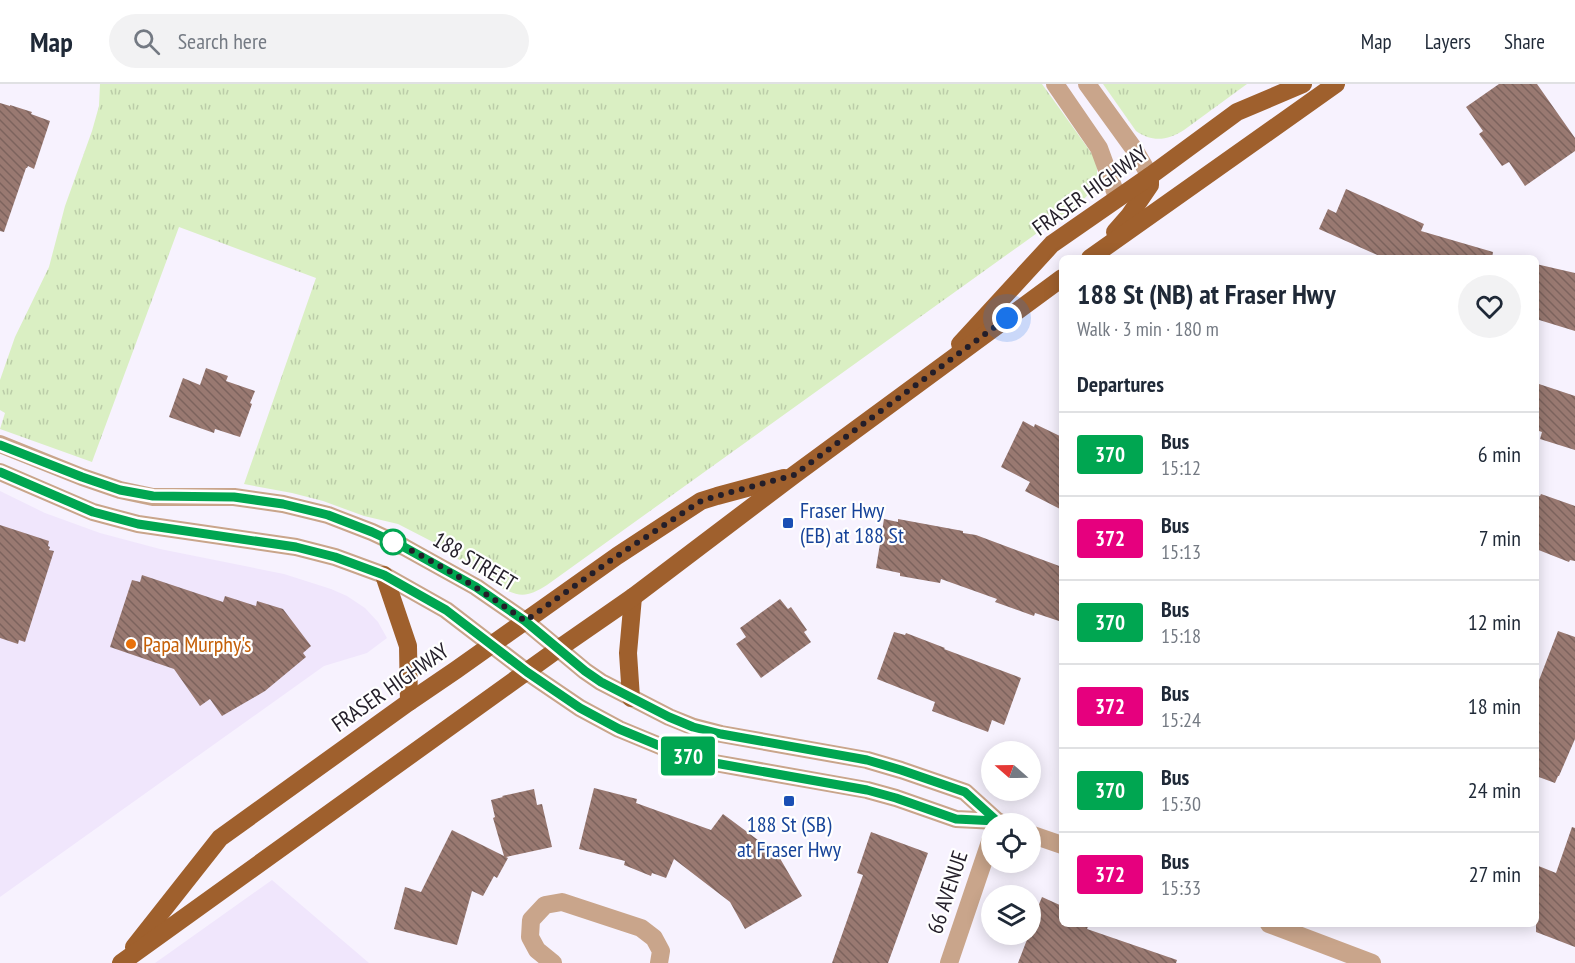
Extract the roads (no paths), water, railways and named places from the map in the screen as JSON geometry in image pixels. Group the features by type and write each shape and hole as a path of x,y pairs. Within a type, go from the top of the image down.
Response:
{"main road":[{"name":"FRASER HIGHWAY","path":"935,372 1000,298 1052,244 1237,112 1303,84"},
{"path":"1094,255 1336,84"},
{"path":"1094,255 1134,208 1150,185 1150,176"},
{"name":"FRASER HIGHWAY","path":"121,963 633,597 794,475 1059,281"},
{"name":"FRASER HIGHWAY","path":"121,963 220,838 408,702 617,556 701,501 794,475"},
{"path":"384,575 408,646 408,702"},
{"path":"631,698 628,653 633,597"}],"street":[{"path":"1055,84 1099,148 1117,197"},
{"path":"1087,84 1129,141 1150,176"},
{"name":"188 STREET","path":"0,444 120,490 153,496 234,497 283,504 328,515 372,532 433,562 484,592 525,621 601,682 669,717 712,732 867,760 901,770 965,792 985,813"},
{"path":"0,472 93,512 138,524 296,547 335,557 384,575 446,610 527,672 580,708 609,724 677,753 709,762 867,790 956,819 981,823"},
{"path":"1041,838 1059,844"},
{"name":"66 AVENUE","path":"949,963 981,872"},
{"path":"553,963 537,950 530,937 531,920 545,905 562,902 641,928 654,938 662,951 659,963"},
{"path":"1277,927 1372,963"}],"place":[{"name":"Fraser Hwy (EB) at 188 St","path":"788,523"},
{"name":"Papa Murphy's","path":"131,644"},
{"name":"188 St (SB) at Fraser Hwy","path":"789,801"}]}
